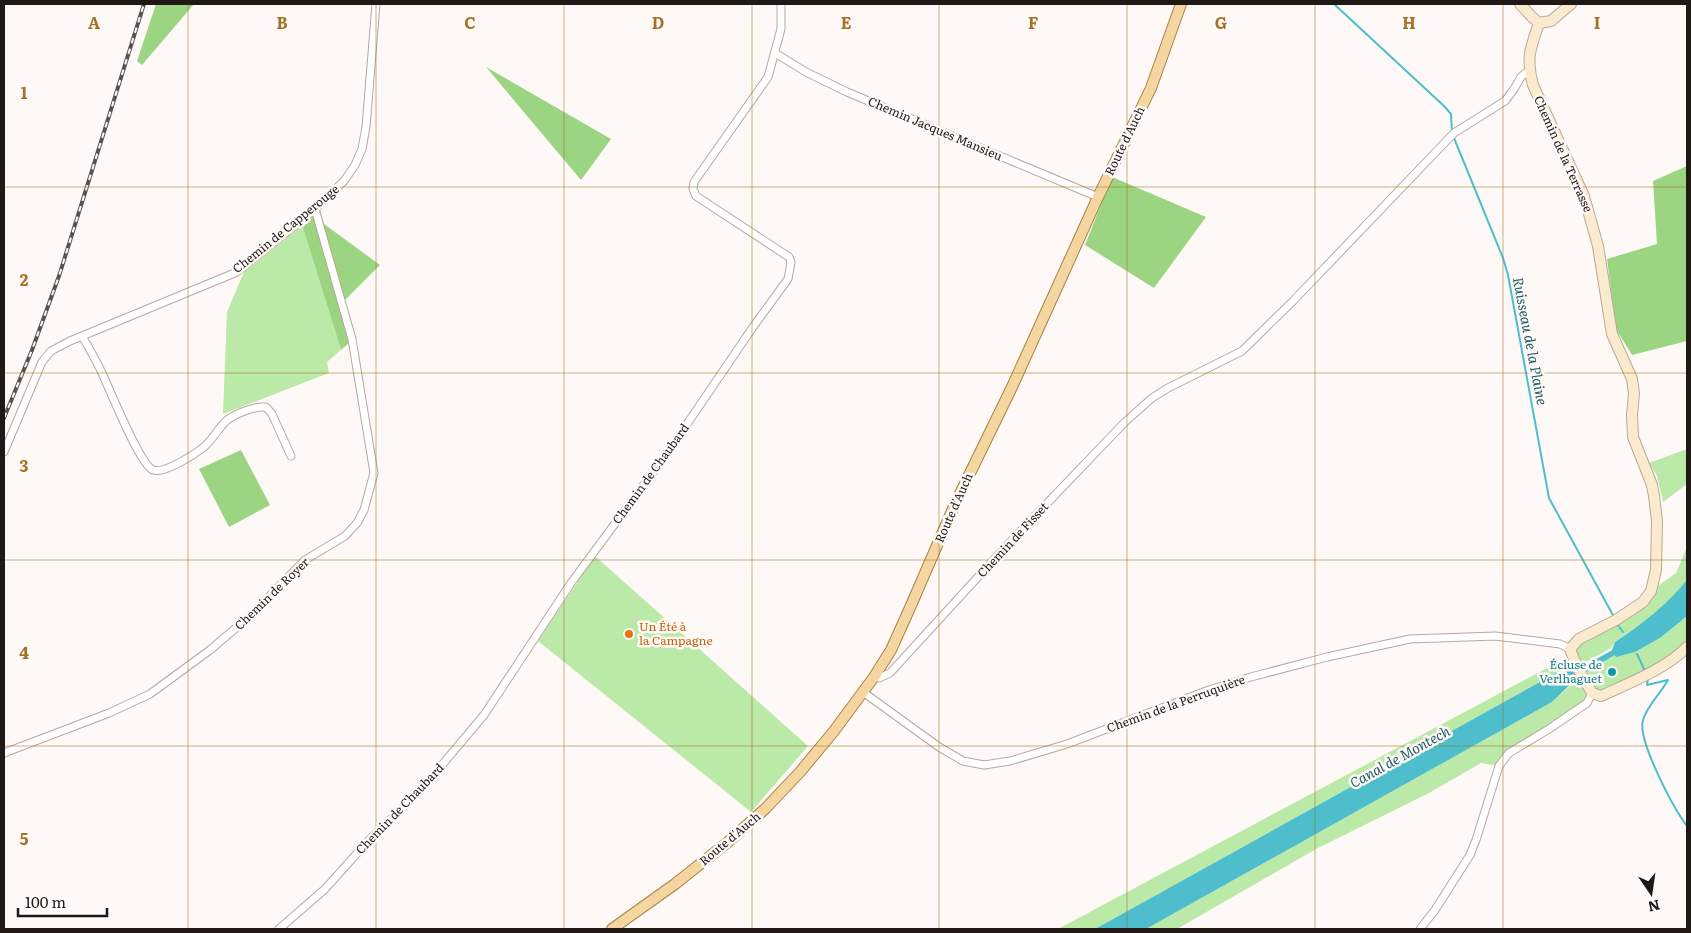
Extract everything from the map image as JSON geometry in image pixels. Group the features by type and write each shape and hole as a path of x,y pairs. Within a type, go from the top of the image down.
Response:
{"main road":[{"name":"Route d'Auch","path":"612,929 676,884 766,808 828,738 874,678 891,650 955,504 1012,387 1098,197 1151,88 1180,4"}],"street":[{"name":"Chemin de Capperouge","path":"4,452 44,359 55,349 82,336 238,272 315,209 344,182 356,164 362,149 366,127 376,4"},
{"name":"Chemin de Chaubard","path":"279,929 325,889 369,840 420,791 484,715 571,583 668,452 752,327 788,279 791,262 789,257 696,196 693,189 694,182 768,77 781,29 781,4"},
{"path":"1520,4 1540,23 1551,21 1571,4"},
{"name":"Chemin de la Terrasse","path":"1540,23 1531,46 1529,70 1533,85 1584,196 1590,214 1598,246 1612,334 1632,379 1634,394 1632,415 1633,437 1652,486 1656,508 1656,570 1651,591 1642,602 1614,621 1579,639 1570,649"},
{"name":"Chemin Jacques Mansieu","path":"775,53 806,72 847,92 1098,197"},
{"name":"Chemin de Fisset","path":"874,678 880,678 890,673 1010,542 1125,422 1152,398 1168,388 1242,351 1294,301 1452,135 1505,101 1521,77 1529,70"},
{"name":"Chemin de Royer","path":"4,753 109,714 150,694 210,650 250,616 306,560 345,536 357,523 364,510 374,473 352,339 315,209"},
{"path":"82,336 102,372 136,447 145,463 152,470 159,471 168,468 195,454 212,439 229,419 261,406 266,407 272,414 291,456"},
{"name":"Chemin de la Perruquière","path":"863,692 939,747 963,761 984,765 1010,760 1067,744 1209,690 1251,677 1410,639 1495,636 1560,644 1570,649"},
{"path":"1570,649 1577,667 1592,693 1601,696 1636,680 1679,655 1687,647"},
{"path":"1420,929 1435,910 1470,855 1499,766 1509,753 1587,703 1592,693"}],"green space":[{"path":"156,4 194,4 142,65 137,61"},
{"path":"486,67 611,139 581,180"},
{"path":"1687,166 1687,341 1632,355 1616,329 1607,259 1657,244 1653,181"},
{"path":"1112,177 1206,217 1154,288 1085,245"},
{"path":"320,210 324,224 380,265 340,305 350,342 341,350 302,225"},
{"path":"302,225 341,350 327,362 329,373 223,414 227,312 244,272"},
{"path":"1687,449 1687,484 1663,502 1657,476 1649,463"},
{"path":"241,450 270,505 229,527 199,469"},
{"path":"1687,547 1688,574 1684,585 1667,603 1615,642 1611,648 1573,669 1556,673 1095,929 1058,929 1562,660 1573,659 1570,649 1676,573"},
{"path":"595,556 808,746 751,812 538,641"},
{"path":"1687,616 1687,647 1601,696 1592,693 1587,703 1509,753 1499,766 1481,763 1429,793 1316,849 1177,929 1146,929 1552,702 1584,673 1615,655 1635,652 1660,638"}],"water":[{"path":"1687,580 1687,616 1660,638 1635,652 1616,657 1615,655 1579,676 1552,702 1146,929 1095,929 1556,673 1576,670 1609,652 1612,650 1615,642 1654,614"}],"waterway":[{"name":"Ruisseau de la Plaine","path":"1334,4 1444,106 1451,114 1452,133"},
{"name":"Ruisseau de la Plaine","path":"1454,138 1503,258 1508,275 1549,498 1614,617"},
{"name":"Ruisseau de la Plaine","path":"1617,624 1623,632"},
{"name":"Ruisseau de la Plaine","path":"1637,654 1644,669"},
{"path":"1648,678 1647,685 1668,680 1648,710 1643,720 1643,730 1658,774 1687,826"}],"railway":[{"path":"4,418 32,350 59,276 144,4"}],"place":[{"name":"Un Été à la Campagne","path":"629,634"},
{"name":"Écluse de Verlhaguet","path":"1612,672"}],"water label":[{"name":"Canal de Montech","path":"1400,757"}]}
